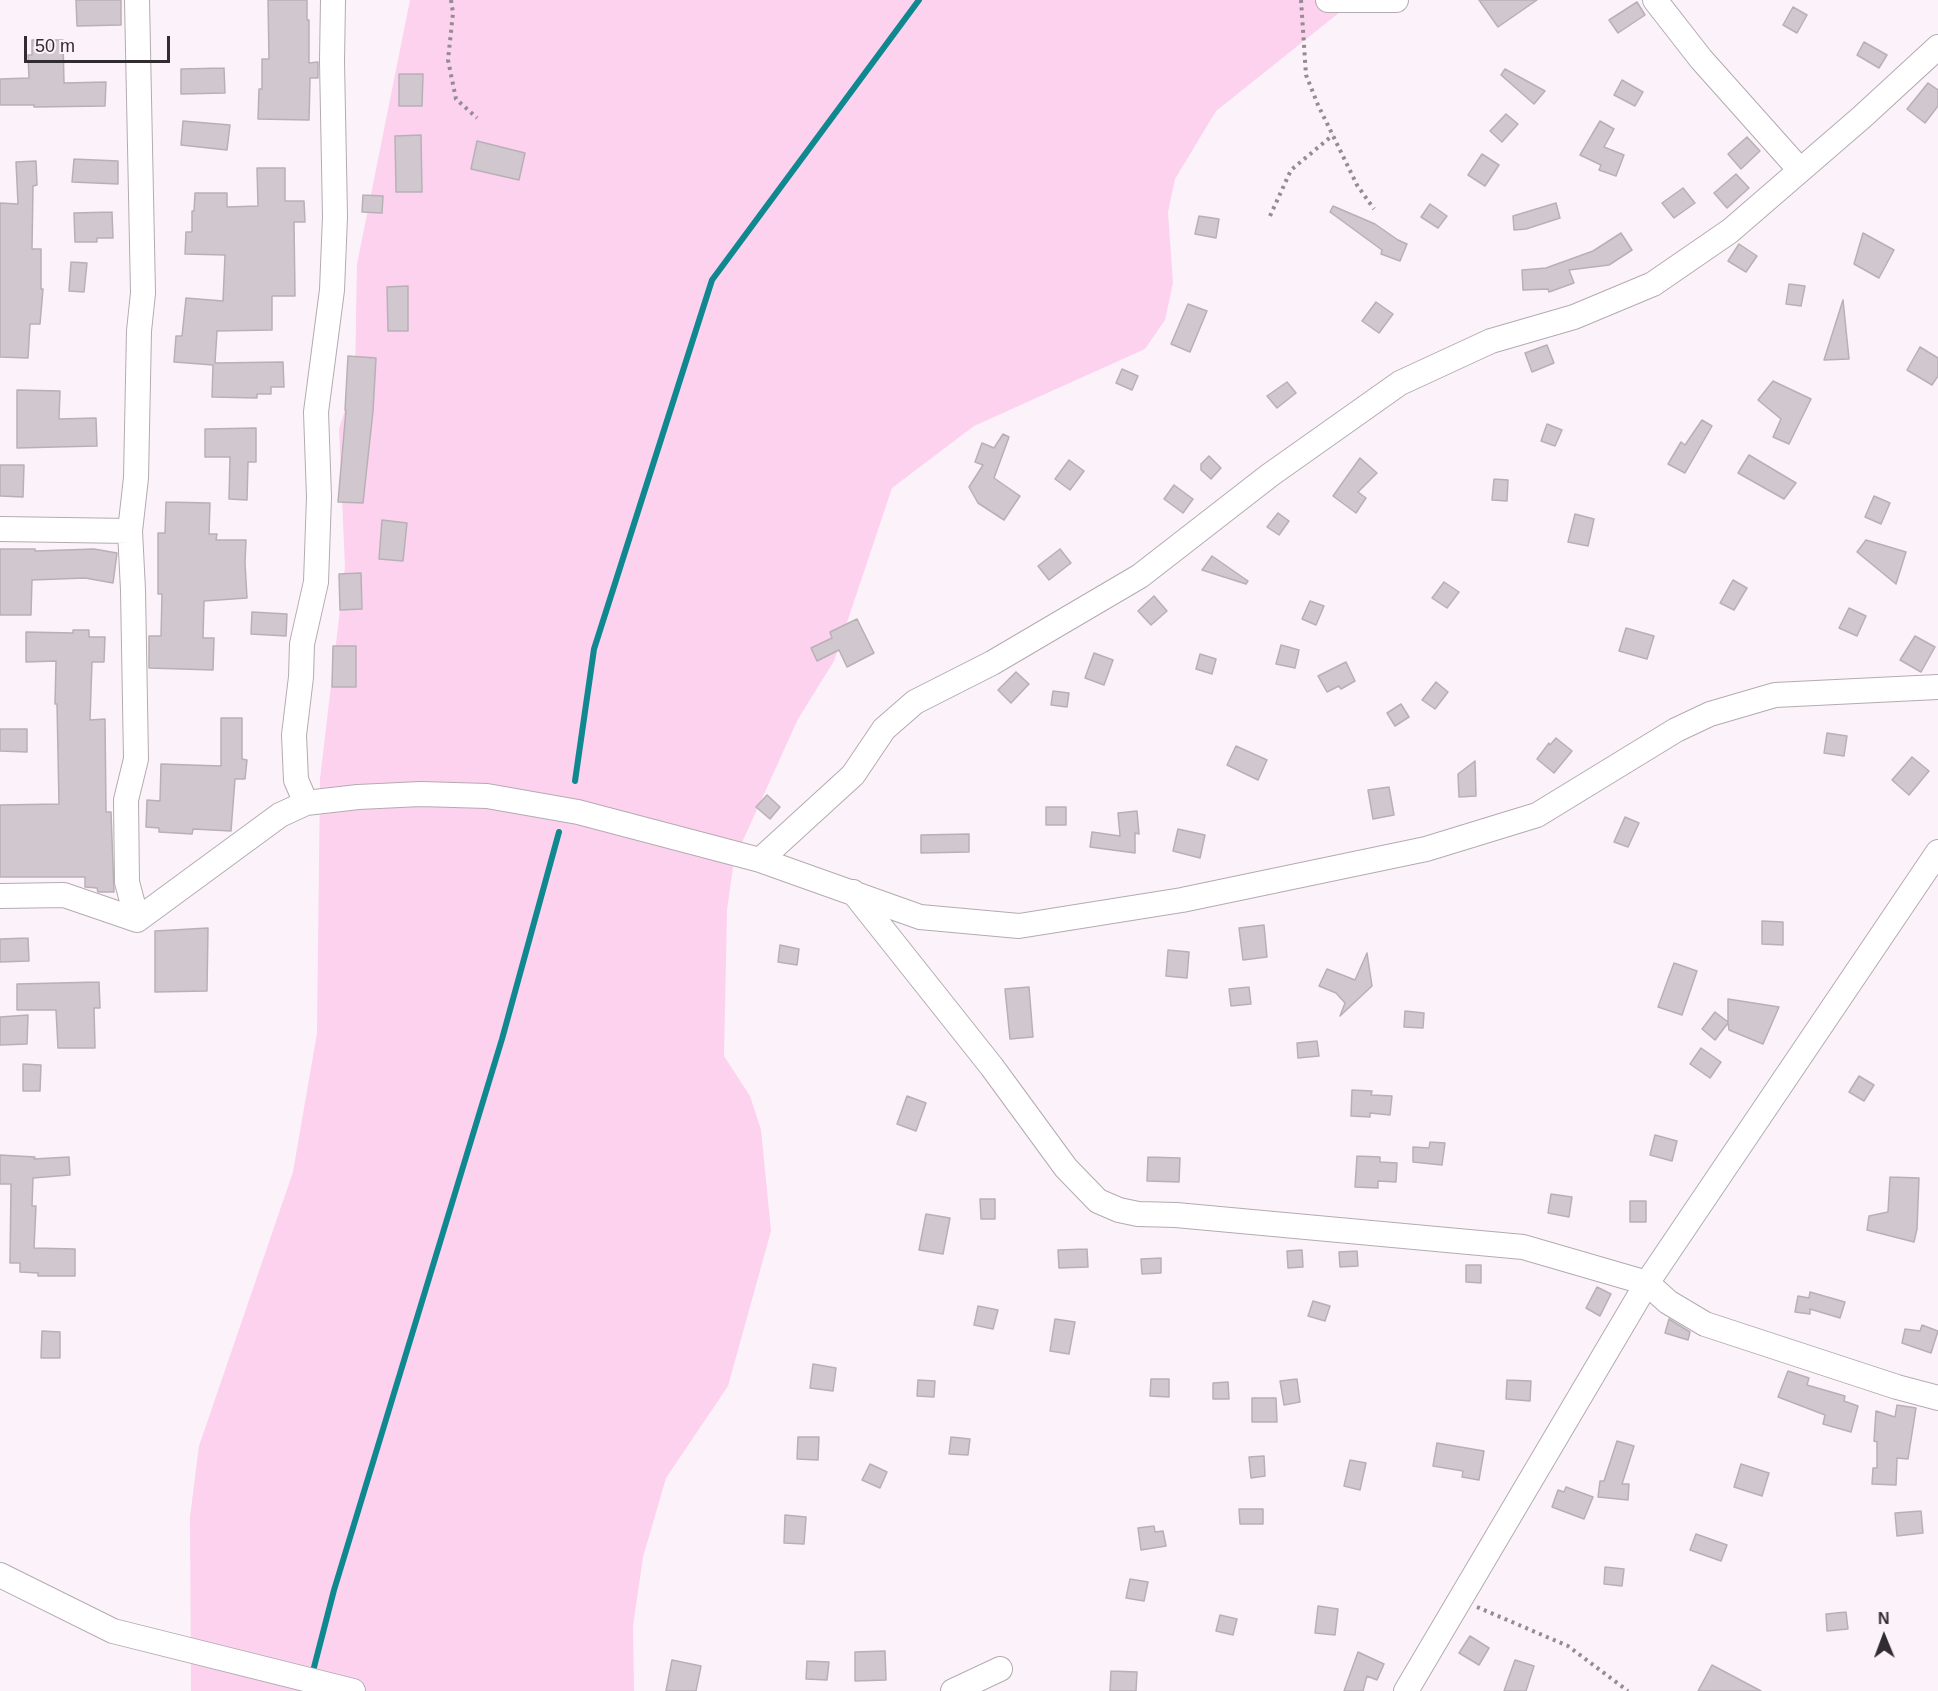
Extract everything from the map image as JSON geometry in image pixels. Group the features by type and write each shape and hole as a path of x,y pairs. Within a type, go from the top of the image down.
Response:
{"street":[{"path":"137,0 143,293 139,331 136,478 130,531 136,759 126,800 127,882 137,920"},
{"path":"306,803 296,780 294,735 301,677 302,644 315,582 319,497 316,412 332,290 335,217 333,0"},
{"path":"1328,0 1396,0"},
{"path":"1654,0 1714,74 1800,170"},
{"path":"760,860 853,775 884,729 915,702 992,663 1140,576 1270,475 1400,383 1491,341 1574,317 1653,284 1730,231 1862,117 1938,47"},
{"path":"0,529 130,531"},
{"path":"137,920 280,815 306,803 421,794 487,796 578,812 760,860 920,917 1019,926 1182,900 1425,849 1537,815 1676,730 1710,714 1775,695 1938,687"},
{"path":"1406,1691 1647,1283 1938,852"},
{"path":"853,892 992,1067 1066,1168 1098,1201 1119,1210 1138,1214 1176,1215 1523,1247 1647,1283 1668,1302 1705,1324 1897,1387 1938,1398"},
{"path":"0,896 64,895 137,920"},
{"path":"0,1575 112,1631 343,1689"},
{"path":"953,1691 999,1669"}],"path":[{"path":"451,0 453,13 448,60 456,99 477,118"},
{"path":"1301,0 1306,75 1317,105 1357,185 1374,209"},
{"path":"1270,216 1291,170 1333,135"},
{"path":"1460,1600 1568,1646 1628,1691"}],"shaded area":[{"path":"410,0 1355,0 1216,111 1175,179 1168,212 1173,283 1165,320 1145,349 974,426 892,488 834,661 798,719 734,860 727,910 724,1056 750,1096 761,1130 771,1231 728,1386 666,1478 643,1557 633,1626 634,1691 191,1691 190,1517 199,1446 293,1172 317,1033 320,779 345,567 339,429 355,378 357,264"}],"building":[{"path":"76,0 121,0 121,25 77,26"},
{"path":"268,0 307,0 309,63 318,62 318,78 310,78 309,120 258,119 259,89 262,89 262,59 269,59"},
{"path":"1479,0 1537,0 1498,27"},
{"path":"1637,2 1645,15 1618,33 1609,20"},
{"path":"1793,7 1807,15 1797,33 1783,25"},
{"path":"32,40 63,40 64,83 106,82 105,106 0,105 0,79 29,78 28,55 32,55"},
{"path":"1864,42 1887,55 1879,68 1857,55"},
{"path":"224,68 225,93 181,94 181,69"},
{"path":"1505,69 1545,91 1534,104 1501,75"},
{"path":"399,74 423,74 422,106 399,106"},
{"path":"1622,80 1643,92 1635,106 1614,95"},
{"path":"1928,83 1938,90 1938,106 1925,123 1907,109"},
{"path":"1506,114 1518,124 1502,142 1490,131"},
{"path":"183,121 230,125 227,150 181,145"},
{"path":"1600,121 1614,129 1604,147 1624,155 1616,176 1599,170 1601,165 1580,155"},
{"path":"421,135 422,192 396,192 395,136"},
{"path":"1747,137 1760,151 1741,169 1728,154"},
{"path":"477,141 525,153 519,180 471,169"},
{"path":"1482,154 1499,165 1485,186 1468,175"},
{"path":"74,159 118,161 118,184 72,182"},
{"path":"36,161 37,185 33,186 32,249 41,249 41,289 43,289 40,324 30,324 28,358 0,357 0,203 18,204 16,162"},
{"path":"257,168 285,168 285,201 304,201 305,222 294,222 295,296 272,296 272,330 217,331 215,363 283,362 284,387 271,387 271,394 257,394 257,398 212,397 213,365 174,362 176,336 182,336 186,298 223,301 225,255 185,254 186,232 192,232 195,193 227,193 227,207 258,206"},
{"path":"1736,174 1749,188 1727,208 1714,193"},
{"path":"1683,188 1695,203 1674,218 1662,203"},
{"path":"363,195 383,196 382,213 362,212"},
{"path":"1556,203 1560,218 1526,229 1514,230 1513,216"},
{"path":"1430,204 1447,216 1438,228 1421,217"},
{"path":"1333,206 1375,224 1407,244 1400,261 1381,254 1382,250 1330,212"},
{"path":"112,212 113,238 97,238 97,242 75,242 74,213"},
{"path":"1199,216 1219,219 1216,238 1195,234"},
{"path":"1621,233 1632,250 1609,265 1569,270 1574,283 1549,292 1548,289 1523,290 1522,270 1546,268 1593,251"},
{"path":"1863,233 1894,250 1879,278 1854,264"},
{"path":"1739,244 1757,256 1746,272 1728,261"},
{"path":"71,262 87,263 84,292 69,291"},
{"path":"1789,284 1805,286 1801,306 1786,304"},
{"path":"408,286 408,331 388,331 387,287"},
{"path":"1843,300 1849,359 1824,360"},
{"path":"1376,302 1393,314 1379,333 1362,321"},
{"path":"1188,304 1207,311 1190,352 1171,344"},
{"path":"1547,345 1554,363 1532,372 1525,353"},
{"path":"1920,347 1938,358 1938,376 1932,385 1907,370"},
{"path":"348,356 376,358 363,503 338,502"},
{"path":"1122,369 1138,376 1132,390 1116,383"},
{"path":"1773,381 1811,399 1789,444 1773,437 1781,419 1758,400"},
{"path":"1287,382 1296,393 1277,408 1267,396"},
{"path":"17,390 60,391 59,419 96,418 97,446 17,448"},
{"path":"1702,420 1712,426 1685,473 1668,464 1681,442 1685,445"},
{"path":"1547,424 1562,430 1555,446 1541,441"},
{"path":"256,428 256,462 248,462 247,500 229,499 230,457 205,457 205,429"},
{"path":"1003,434 1009,437 994,478 1020,496 1004,520 978,503 969,487 983,465 975,462 982,443 994,448"},
{"path":"1749,455 1796,483 1784,499 1738,473"},
{"path":"1209,456 1221,468 1211,479 1201,470 1201,464"},
{"path":"1360,458 1377,473 1358,492 1366,498 1356,513 1333,496"},
{"path":"1069,460 1084,471 1070,490 1055,479"},
{"path":"0,465 24,465 23,497 0,496"},
{"path":"1494,479 1508,480 1507,501 1492,500"},
{"path":"1174,485 1193,499 1183,513 1164,499"},
{"path":"1874,496 1890,503 1881,524 1865,517"},
{"path":"166,502 210,503 209,534 217,534 216,540 246,540 247,598 204,601 203,638 214,638 213,670 149,668 149,636 161,636 162,594 158,594 158,533 165,533"},
{"path":"1278,513 1289,521 1279,535 1267,527"},
{"path":"1575,514 1594,519 1588,546 1568,542"},
{"path":"382,520 407,523 403,561 379,559"},
{"path":"1866,540 1906,552 1896,584 1857,552"},
{"path":"0,549 35,549 35,551 94,549 117,553 113,583 85,578 32,580 31,615 0,615"},
{"path":"1060,549 1071,563 1049,580 1038,566"},
{"path":"1212,556 1248,581 1246,584 1202,570"},
{"path":"361,573 362,609 340,610 339,574"},
{"path":"1733,580 1747,588 1734,610 1720,603"},
{"path":"1444,582 1459,592 1447,608 1432,598"},
{"path":"1154,596 1167,611 1151,625 1138,611"},
{"path":"1310,601 1324,606 1316,625 1302,619"},
{"path":"1849,608 1866,616 1857,636 1839,628"},
{"path":"252,612 287,614 286,636 251,634"},
{"path":"857,619 874,653 847,667 839,650 817,661 811,648 832,638 830,632"},
{"path":"1626,628 1654,636 1647,659 1619,651"},
{"path":"73,630 89,630 89,637 105,637 104,662 92,662 90,720 105,719 106,812 111,812 114,892 98,892 97,888 85,887 85,877 0,877 0,805 59,804 57,704 55,704 56,661 26,662 26,632 73,633"},
{"path":"1915,636 1935,647 1921,672 1900,660"},
{"path":"1281,645 1299,650 1295,668 1276,664"},
{"path":"333,646 356,646 356,687 332,687"},
{"path":"1094,653 1113,660 1104,685 1085,678"},
{"path":"1200,654 1216,659 1212,674 1196,669"},
{"path":"1346,662 1355,681 1341,689 1339,686 1327,692 1318,676"},
{"path":"1016,672 1029,684 1011,703 998,690"},
{"path":"1436,682 1448,692 1435,709 1422,700"},
{"path":"1053,691 1069,693 1067,707 1051,705"},
{"path":"1401,704 1409,717 1395,726 1387,713"},
{"path":"221,718 242,718 242,759 247,760 245,779 235,779 231,831 193,829 192,834 159,832 159,828 146,827 147,800 160,801 161,764 221,766"},
{"path":"0,729 27,729 27,752 0,751"},
{"path":"1827,733 1847,736 1844,756 1824,753"},
{"path":"1556,738 1572,751 1554,773 1537,759 1549,743 1550,745"},
{"path":"1236,746 1267,760 1258,780 1227,765"},
{"path":"1912,757 1929,771 1909,795 1892,780"},
{"path":"1475,761 1476,796 1459,797 1458,774"},
{"path":"1389,787 1394,815 1373,819 1368,790"},
{"path":"767,795 780,807 770,819 756,807"},
{"path":"1046,807 1066,807 1066,825 1046,825"},
{"path":"1137,811 1139,834 1135,833 1135,853 1090,847 1092,832 1120,836 1118,813"},
{"path":"1625,817 1639,823 1628,847 1614,842"},
{"path":"1178,829 1205,835 1200,858 1173,851"},
{"path":"969,834 969,852 921,853 921,835"},
{"path":"1762,921 1783,922 1783,945 1762,944"},
{"path":"1264,925 1267,957 1243,960 1239,928"},
{"path":"208,928 207,991 155,992 155,931"},
{"path":"28,938 29,961 0,962 0,939"},
{"path":"780,945 799,949 797,965 778,962"},
{"path":"1168,950 1189,952 1187,978 1166,976"},
{"path":"1367,953 1372,986 1340,1016 1345,1003 1336,993 1319,986 1327,969 1355,980"},
{"path":"1674,963 1697,971 1682,1015 1658,1007"},
{"path":"99,982 100,1008 94,1008 95,1048 58,1048 56,1010 17,1010 17,984"},
{"path":"1029,987 1033,1037 1010,1039 1005,989"},
{"path":"1249,987 1251,1004 1231,1006 1229,989"},
{"path":"1728,999 1779,1007 1763,1044 1729,1030 1728,1023 1715,1040 1702,1029 1715,1012 1728,1022"},
{"path":"1405,1011 1424,1013 1423,1028 1404,1027"},
{"path":"28,1015 27,1044 0,1045 0,1017"},
{"path":"1317,1041 1319,1056 1298,1058 1297,1043"},
{"path":"1701,1048 1721,1062 1710,1078 1690,1064"},
{"path":"23,1064 41,1065 40,1091 23,1091"},
{"path":"1859,1076 1874,1085 1864,1101 1849,1092"},
{"path":"1352,1090 1372,1091 1371,1095 1392,1096 1390,1115 1370,1113 1370,1117 1351,1116"},
{"path":"907,1096 926,1103 916,1131 897,1124"},
{"path":"1655,1135 1677,1141 1672,1161 1650,1155"},
{"path":"1430,1142 1445,1143 1442,1165 1413,1162 1413,1147 1429,1148"},
{"path":"0,1155 35,1157 34,1159 69,1157 70,1175 33,1178 32,1206 36,1206 34,1248 75,1249 75,1276 38,1276 38,1273 20,1272 20,1263 10,1263 11,1184 0,1184"},
{"path":"1357,1156 1380,1157 1380,1162 1397,1163 1396,1182 1378,1181 1378,1188 1355,1187"},
{"path":"1148,1157 1180,1158 1179,1182 1147,1181"},
{"path":"1890,1177 1919,1178 1917,1229 1914,1242 1867,1230 1869,1216 1888,1212"},
{"path":"1551,1194 1572,1197 1569,1217 1548,1213"},
{"path":"980,1199 995,1199 995,1219 981,1219"},
{"path":"1630,1201 1646,1201 1646,1222 1630,1222"},
{"path":"926,1214 950,1218 943,1254 919,1250"},
{"path":"1087,1249 1088,1267 1059,1268 1058,1250"},
{"path":"1302,1250 1303,1267 1288,1268 1287,1251"},
{"path":"1357,1251 1358,1266 1340,1267 1339,1252"},
{"path":"1161,1258 1161,1273 1142,1274 1141,1259"},
{"path":"1466,1265 1481,1265 1481,1283 1466,1282"},
{"path":"1597,1287 1611,1294 1600,1316 1586,1308"},
{"path":"1810,1292 1845,1302 1840,1318 1810,1309 1810,1314 1795,1312 1798,1296 1809,1298"},
{"path":"1313,1301 1330,1306 1325,1321 1308,1316"},
{"path":"978,1306 998,1310 993,1329 974,1325"},
{"path":"1055,1319 1075,1322 1069,1354 1050,1351"},
{"path":"1669,1319 1690,1332 1688,1340 1665,1333"},
{"path":"1922,1325 1938,1331 1931,1353 1902,1343 1905,1329 1920,1331"},
{"path":"42,1331 60,1332 60,1358 41,1358"},
{"path":"813,1364 836,1368 833,1391 810,1388"},
{"path":"1788,1371 1809,1378 1807,1385 1845,1396 1844,1401 1858,1406 1851,1432 1823,1424 1825,1415 1778,1397"},
{"path":"1151,1379 1169,1379 1169,1397 1150,1396"},
{"path":"1297,1379 1300,1402 1284,1405 1280,1381"},
{"path":"918,1380 935,1381 934,1397 917,1396"},
{"path":"1507,1380 1531,1381 1530,1401 1506,1399"},
{"path":"1228,1382 1229,1399 1213,1399 1213,1383"},
{"path":"1252,1398 1276,1398 1277,1422 1252,1422"},
{"path":"1897,1405 1916,1408 1908,1459 1897,1458 1896,1485 1872,1484 1873,1468 1877,1468 1877,1442 1874,1441 1876,1411 1895,1417"},
{"path":"798,1437 819,1437 818,1460 797,1459"},
{"path":"951,1437 970,1439 968,1455 949,1454"},
{"path":"1617,1441 1634,1446 1622,1484 1629,1484 1628,1500 1598,1497 1600,1481 1604,1481"},
{"path":"1437,1443 1484,1451 1479,1480 1462,1477 1463,1471 1433,1466"},
{"path":"1264,1456 1265,1476 1251,1478 1249,1457"},
{"path":"1350,1460 1366,1463 1360,1490 1344,1486"},
{"path":"870,1464 887,1472 880,1488 862,1480"},
{"path":"1741,1464 1769,1473 1762,1496 1734,1487"},
{"path":"1566,1487 1593,1497 1584,1519 1552,1507 1558,1490 1564,1492"},
{"path":"1239,1509 1263,1509 1263,1524 1240,1524"},
{"path":"1921,1511 1923,1533 1897,1536 1895,1513"},
{"path":"785,1515 806,1517 804,1544 784,1543"},
{"path":"1154,1526 1155,1532 1163,1531 1166,1546 1141,1550 1138,1528"},
{"path":"1696,1534 1727,1545 1721,1561 1690,1550"},
{"path":"1605,1567 1624,1569 1622,1586 1604,1584"},
{"path":"1130,1579 1148,1582 1144,1601 1126,1598"},
{"path":"1318,1606 1338,1609 1335,1635 1315,1633"},
{"path":"1846,1612 1848,1629 1827,1631 1826,1614"},
{"path":"1220,1615 1237,1619 1233,1635 1216,1631"},
{"path":"1470,1636 1489,1648 1479,1665 1459,1653"},
{"path":"885,1651 886,1680 855,1681 855,1652"},
{"path":"1358,1652 1384,1664 1377,1680 1367,1676 1363,1691 1344,1691"},
{"path":"672,1660 701,1666 696,1691 666,1691"},
{"path":"1515,1660 1534,1666 1526,1691 1504,1691"},
{"path":"807,1661 829,1662 827,1680 806,1679"},
{"path":"1712,1665 1761,1691 1698,1691"},
{"path":"1111,1671 1137,1672 1136,1691 1110,1691"}],"waterway":[{"path":"575,781 594,649 712,280 919,0"},
{"path":"312,1675 334,1590 502,1039 559,832"}]}
